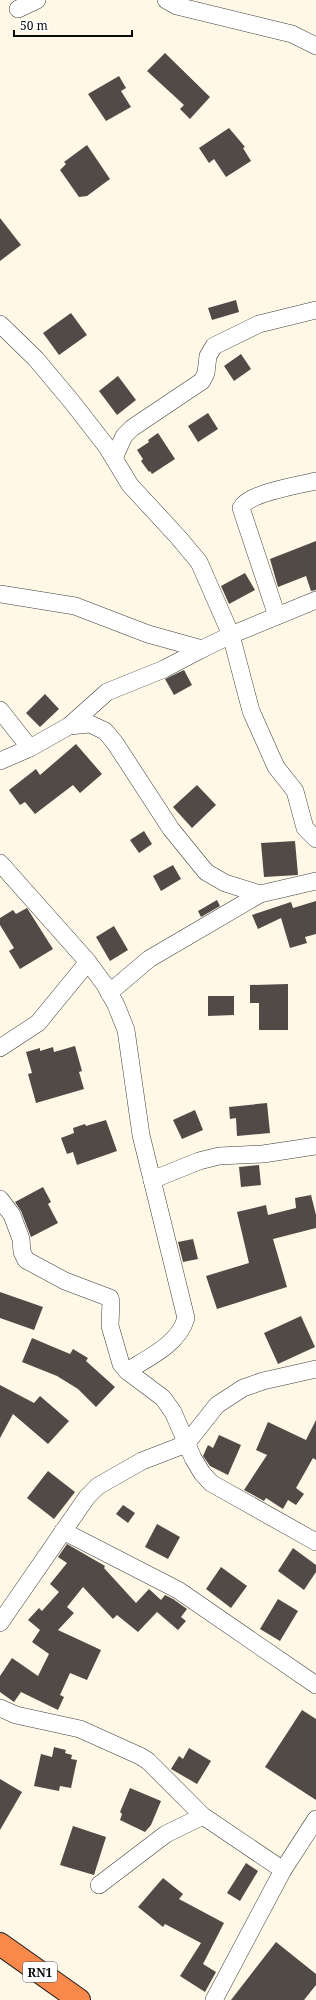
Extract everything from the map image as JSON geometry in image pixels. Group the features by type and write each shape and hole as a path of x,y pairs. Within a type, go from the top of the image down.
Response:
{"highway":[{"name":"RN1","path":"0,1944 79,2000"}],"street":[{"path":"18,9 37,0"},
{"path":"166,0 177,6 292,34 316,46"},
{"path":"114,458 124,436 132,428 202,381 206,372 208,356 214,346 259,324 316,310"},
{"path":"0,324 36,359 96,431 130,485 199,562 231,635 254,718 276,767 295,791 305,828 316,839"},
{"path":"277,616 241,508 247,500 277,490 316,481"},
{"path":"0,594 75,606 148,634 202,649"},
{"path":"0,761 30,748 69,726 107,692 164,669 231,635 316,600"},
{"path":"0,710 30,748"},
{"path":"69,726 90,724 105,731 115,743 171,829 206,872 224,882 260,894"},
{"path":"0,863 88,962 109,993 126,1030 132,1060 139,1123 152,1180 166,1229 171,1261 186,1318 175,1337 166,1346 127,1371"},
{"path":"109,993 130,973 149,959 260,894 316,881"},
{"path":"0,1048 38,1023 88,962"},
{"path":"152,1180 199,1161 220,1156 263,1154 316,1146"},
{"path":"0,1199 12,1215 21,1239 22,1252 26,1260 65,1281 110,1298 110,1326 121,1364 127,1371 163,1398 173,1412 186,1444 202,1473 211,1482 316,1542"},
{"path":"0,1623 87,1497 98,1486 142,1461 186,1444 217,1405 243,1388 262,1381 316,1369"},
{"path":"63,1531 178,1590 316,1685"},
{"path":"0,1708 16,1716 80,1729 140,1756 148,1761 203,1816 283,1870"},
{"path":"99,1885 166,1834 203,1816"},
{"path":"214,2000 283,1870 316,1819"}],"building":[{"path":"165,53 210,97 190,119 180,109 184,105 147,71"},
{"path":"119,76 126,88 121,91 131,107 106,121 88,94"},
{"path":"229,128 245,147 243,148 251,161 226,177 214,159 209,163 199,148"},
{"path":"87,145 110,179 87,196 79,197 60,170 66,164 64,162"},
{"path":"0,218 21,245 0,261"},
{"path":"236,300 239,312 212,320 208,308"},
{"path":"71,313 87,335 59,355 43,333"},
{"path":"241,354 251,369 234,381 224,366"},
{"path":"118,376 136,400 117,415 99,391"},
{"path":"208,413 218,429 198,442 188,426"},
{"path":"158,433 175,459 152,474 141,461 143,459 137,450 149,442 148,440"},
{"path":"316,541 316,590 311,591 306,576 278,587 270,559"},
{"path":"245,573 255,590 229,604 221,586"},
{"path":"184,670 192,685 174,695 165,679"},
{"path":"45,694 59,709 40,727 26,713"},
{"path":"76,744 102,774 80,793 73,785 35,814 25,802 20,805 9,790 36,769 40,775"},
{"path":"197,785 216,805 192,828 173,807"},
{"path":"144,831 152,844 139,853 130,840"},
{"path":"295,841 298,875 264,877 261,843"},
{"path":"173,865 181,879 161,891 153,876"},
{"path":"217,900 220,906 201,917 198,911"},
{"path":"316,901 316,934 305,937 307,943 290,948 281,918 258,929 252,915 291,902 293,908"},
{"path":"27,908 53,949 20,969 9,951 14,948 0,925 0,918 13,910 16,914"},
{"path":"114,926 128,950 110,961 96,937"},
{"path":"288,984 288,1030 259,1030 259,1003 250,1003 250,985"},
{"path":"208,996 234,996 234,1015 208,1016"},
{"path":"75,1046 82,1071 79,1072 84,1089 36,1103 28,1074 32,1073 26,1052 40,1048 40,1051 53,1047 54,1052"},
{"path":"267,1103 270,1133 237,1136 236,1118 230,1119 229,1107"},
{"path":"195,1110 203,1130 182,1139 173,1120"},
{"path":"106,1120 117,1151 77,1165 73,1152 67,1154 61,1138 74,1133 73,1128"},
{"path":"259,1165 261,1185 241,1187 239,1167"},
{"path":"43,1187 51,1202 48,1204 58,1223 31,1237 21,1211 15,1202"},
{"path":"311,1195 316,1215 316,1228 273,1239 287,1287 217,1309 206,1276 249,1263 237,1212 266,1205 268,1215 296,1208 295,1198"},
{"path":"193,1239 198,1259 183,1262 178,1242"},
{"path":"0,1292 43,1307 34,1330 0,1318"},
{"path":"301,1316 315,1347 278,1364 264,1333"},
{"path":"32,1338 70,1354 73,1349 88,1358 86,1361 115,1387 96,1407 78,1389 57,1376 22,1362"},
{"path":"0,1385 34,1403 40,1396 69,1421 48,1444 13,1414 0,1438"},
{"path":"316,1420 316,1460 313,1458 296,1488 304,1494 296,1505 288,1500 283,1509 266,1498 264,1501 244,1490 267,1455 256,1450 268,1422 306,1440"},
{"path":"219,1435 241,1445 228,1475 210,1466 203,1456 208,1445 213,1448"},
{"path":"48,1471 75,1492 54,1519 27,1498"},
{"path":"123,1505 135,1513 128,1523 116,1514"},
{"path":"157,1524 180,1537 168,1559 145,1547"},
{"path":"67,1544 105,1566 104,1568 136,1603 149,1589 161,1600 165,1595 187,1609 181,1617 186,1621 178,1630 157,1612 138,1632 117,1615 113,1619 83,1587 67,1607 74,1613 58,1630 101,1650 87,1680 70,1673 60,1695 64,1697 58,1710 21,1692 14,1702 0,1692 0,1676 12,1658 38,1676 49,1654 32,1642 40,1630 28,1620 39,1608 42,1611 59,1592 50,1584 67,1563 58,1557"},
{"path":"293,1548 316,1565 316,1572 304,1590 278,1571"},
{"path":"221,1567 247,1586 231,1608 206,1589"},
{"path":"278,1599 298,1611 280,1641 260,1629"},
{"path":"302,1710 316,1719 316,1800 265,1767"},
{"path":"54,1747 66,1750 65,1753 72,1755 71,1759 77,1760 71,1788 60,1786 59,1791 34,1786 41,1754 52,1757"},
{"path":"189,1748 211,1761 197,1784 171,1769 179,1756 183,1759"},
{"path":"0,1779 22,1792 0,1830"},
{"path":"130,1788 161,1801 151,1825 145,1832 120,1820 122,1814 120,1812"},
{"path":"73,1826 106,1837 94,1875 60,1865"},
{"path":"246,1863 258,1871 240,1901 227,1893"},
{"path":"163,1878 183,1894 179,1899 224,1923 203,1964 216,1972 205,1992 180,1976 201,1943 165,1924 163,1927 138,1907"},
{"path":"276,1942 316,1974 316,1985 304,2000 231,2000"}]}
